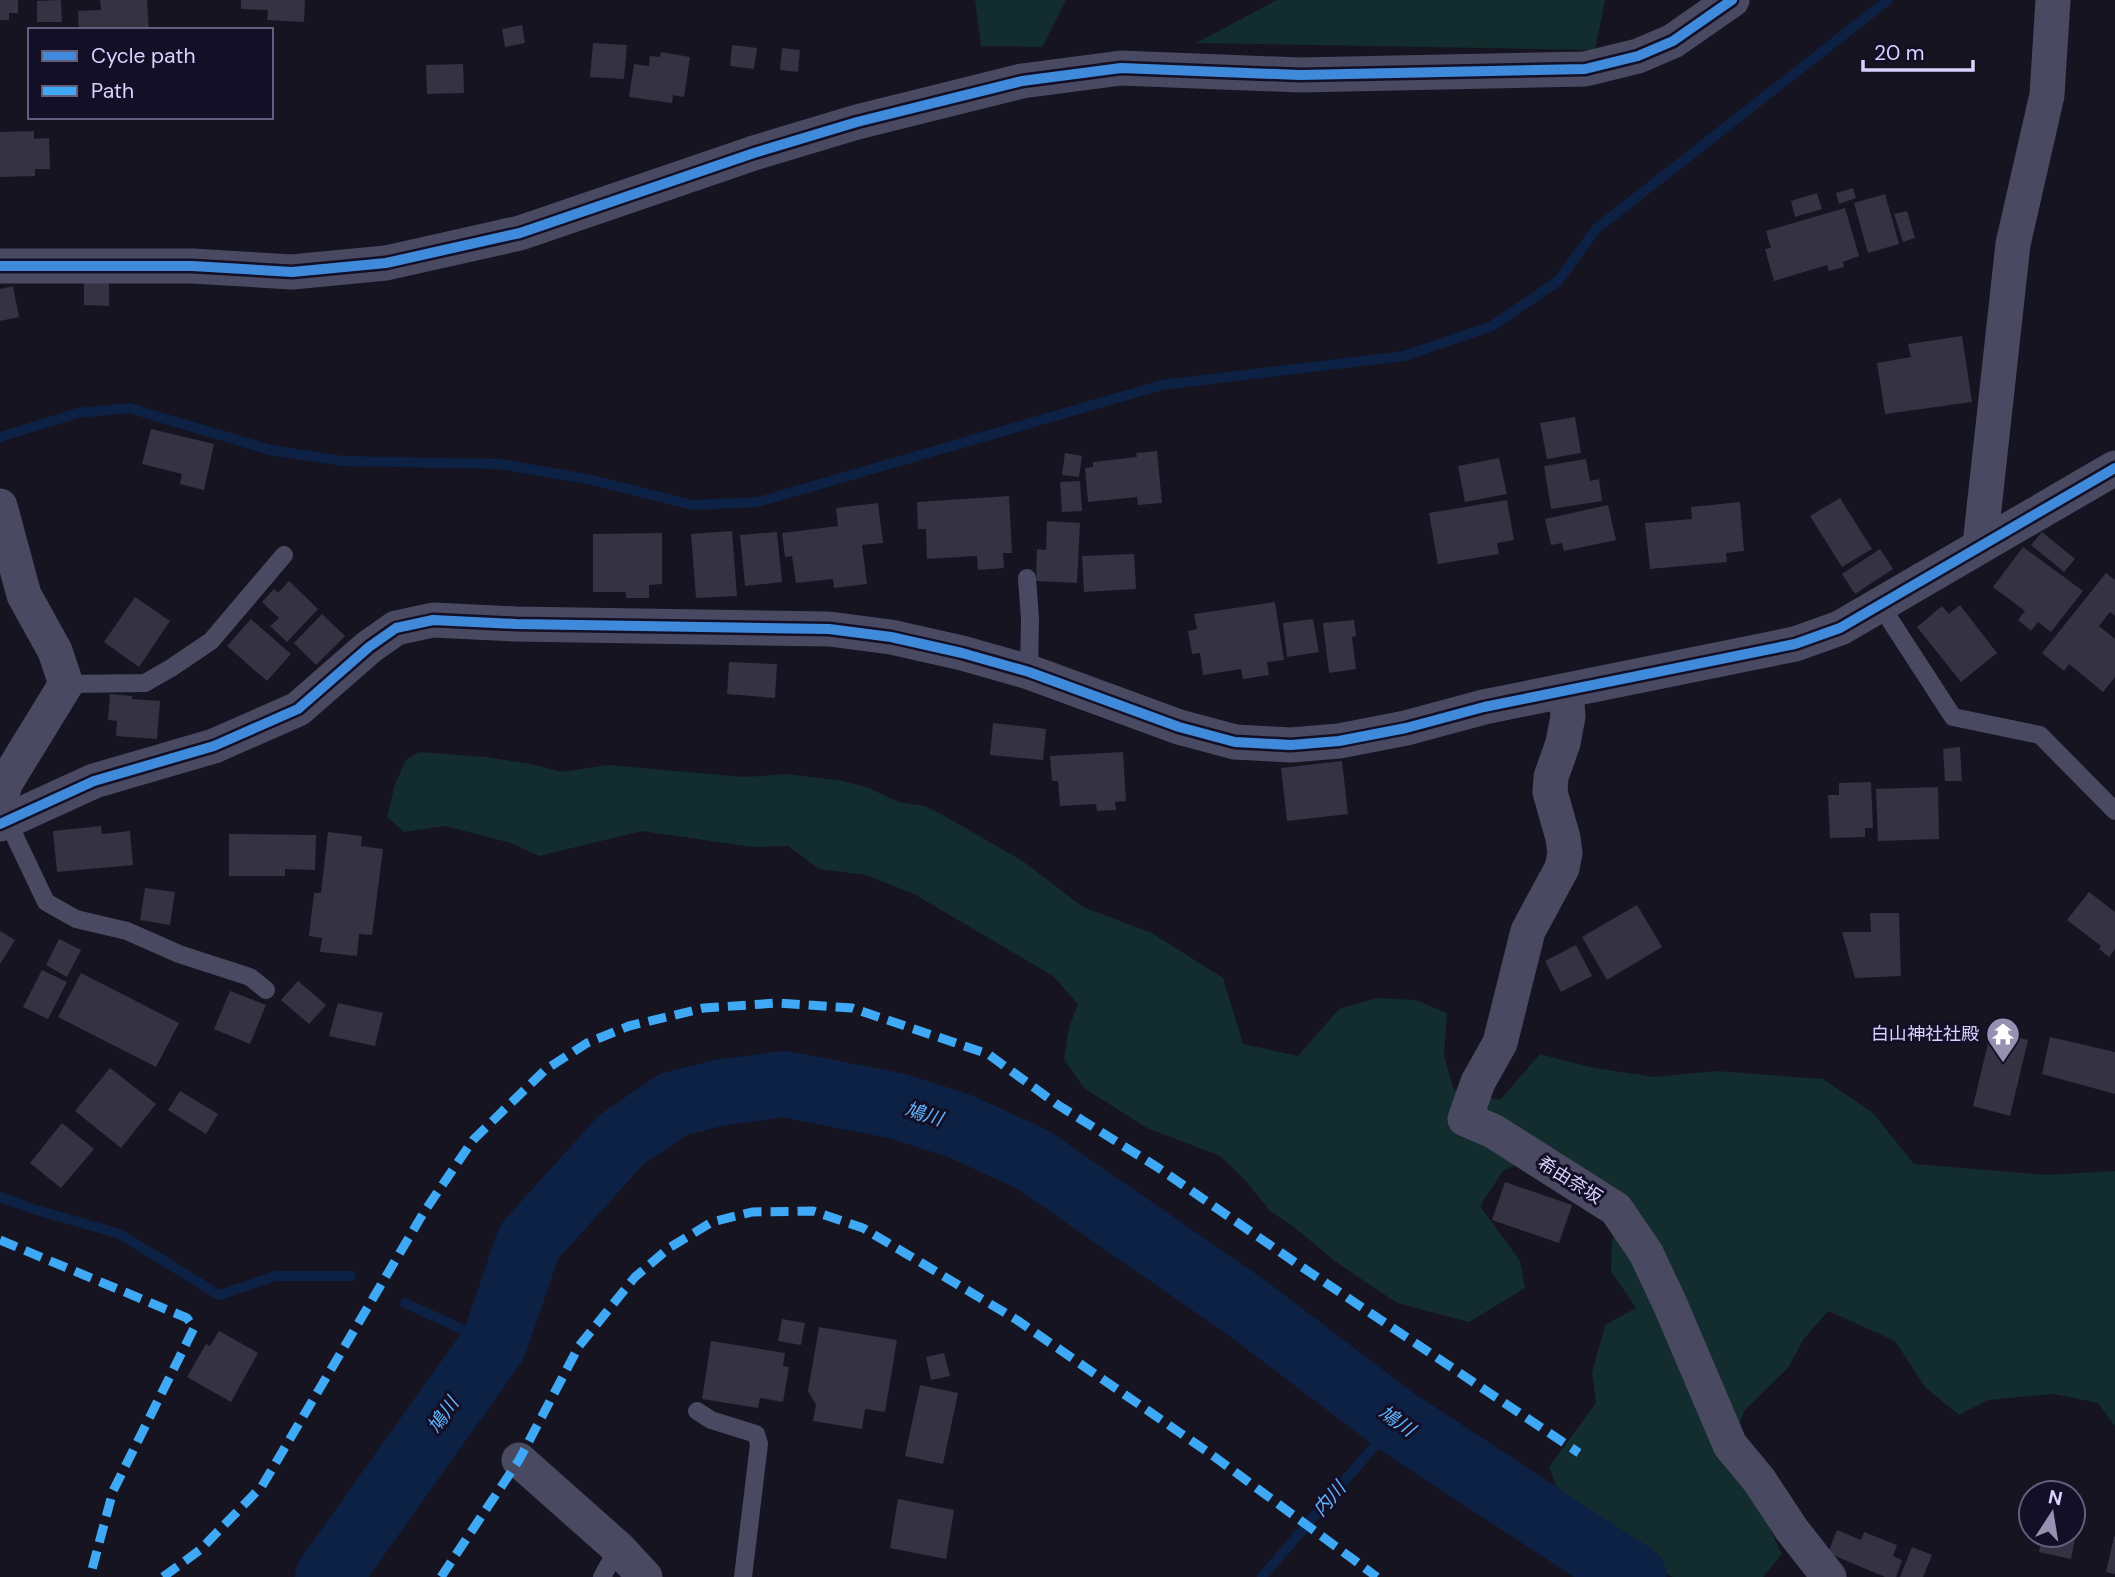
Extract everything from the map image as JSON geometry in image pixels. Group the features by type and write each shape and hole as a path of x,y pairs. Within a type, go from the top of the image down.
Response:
{"street":[{"path":"0,266 192,266 292,272 386,263 520,233 754,153 857,122 1022,81 1121,68 1300,75 1585,69 1638,56 1673,41 1732,0"},
{"path":"1980,545 2013,244 2047,95 2053,0"},
{"path":"0,506 24,595 55,651 66,684 6,782 2,814 94,781 214,746 298,709 396,628 433,620 829,629 891,637 1029,672 1179,727 1236,742 1291,745 1339,741 1484,707 1795,644 1840,628 2115,468"},
{"name":"希由奈坂","path":"1566,692 1568,716 1563,743 1551,776 1550,792 1563,838 1565,853 1562,868 1528,931 1500,1043 1478,1082 1465,1119 1493,1131 1616,1209 1646,1253 1730,1445 1759,1480 1792,1530 1829,1577"},
{"path":"519,1460 610,1563 645,1577"}],"lane":[{"path":"66,684 145,683 171,668 211,641 284,555"},
{"path":"1027,578 1030,619 1029,672"},
{"path":"1879,603 1953,717 2040,736 2115,811"},
{"path":"2,814 46,902 76,919 127,931 179,954 250,977 267,990"},
{"path":"697,1411 711,1419 756,1434 760,1444 743,1577"}],"green space":[{"path":"975,0 1066,0 1042,47 981,46"},
{"path":"1277,0 1605,0 1595,50 1196,43"},
{"path":"419,752 486,757 562,772 608,765 745,777 787,774 842,781 867,787 898,802 924,806 1024,862 1083,907 1152,933 1223,978 1243,1044 1298,1056 1339,1009 1376,998 1416,1000 1447,1013 1444,1056 1454,1090 1500,1100 1540,1054 1589,1067 1654,1077 1716,1071 1823,1079 1873,1113 1914,1164 2046,1175 2115,1171 2115,1426 2098,1403 2054,1394 1988,1400 1959,1415 1925,1387 1895,1341 1828,1311 1803,1340 1788,1368 1744,1411 1727,1461 1755,1497 1782,1554 1763,1577 1673,1577 1608,1541 1564,1506 1549,1467 1596,1403 1592,1373 1605,1325 1636,1308 1611,1271 1612,1241 1627,1203 1548,1151 1503,1171 1480,1206 1520,1261 1525,1288 1469,1322 1397,1303 1336,1262 1270,1211 1244,1179 1220,1156 1147,1128 1084,1088 1064,1059 1069,1027 1078,1004 1053,976 914,894 866,875 819,869 788,846 753,847 642,831 539,856 511,843 445,826 404,832 387,817 395,784 406,760"}],"building":[{"path":"0,0 18,0 18,13 9,13 9,20 0,20"},
{"path":"61,0 62,22 37,22 37,1"},
{"path":"100,0 147,0 149,28 79,28 78,11 101,10"},
{"path":"241,0 305,0 304,22 267,20 268,10 241,9"},
{"path":"522,25 525,43 505,47 502,29"},
{"path":"593,43 627,45 624,79 590,77"},
{"path":"732,45 757,48 754,69 730,66"},
{"path":"782,48 800,50 798,72 780,70"},
{"path":"661,52 690,57 684,97 673,95 672,103 629,97 634,64 649,66 650,56 660,57"},
{"path":"463,64 464,93 427,94 426,65"},
{"path":"34,131 34,139 49,138 50,169 35,169 35,176 0,177 0,132"},
{"path":"1853,188 1856,198 1839,204 1836,193"},
{"path":"1817,193 1822,209 1795,217 1791,201"},
{"path":"1885,194 1899,244 1868,253 1854,203"},
{"path":"1845,208 1859,256 1843,262 1844,267 1829,271 1827,265 1774,281 1765,249 1771,248 1766,231"},
{"path":"1907,211 1915,238 1903,242 1894,214"},
{"path":"84,279 109,279 109,306 84,305"},
{"path":"13,286 19,317 0,321 0,289"},
{"path":"1962,336 1972,402 1885,414 1877,363 1911,357 1908,344"},
{"path":"1575,417 1581,453 1547,459 1540,423"},
{"path":"151,429 214,444 204,490 180,484 182,474 142,464"},
{"path":"1157,451 1162,503 1138,505 1137,497 1088,502 1085,468 1093,467 1093,462 1137,457 1136,453"},
{"path":"1065,453 1082,456 1079,477 1062,475"},
{"path":"1499,458 1507,494 1465,502 1458,466"},
{"path":"1586,459 1590,481 1599,479 1602,501 1551,509 1544,466"},
{"path":"1080,481 1082,511 1062,512 1060,482"},
{"path":"1009,496 1012,553 1003,553 1004,568 978,570 977,556 927,559 926,529 918,529 917,502"},
{"path":"1840,498 1872,549 1842,567 1810,516"},
{"path":"1507,500 1514,540 1497,543 1499,554 1438,564 1429,513"},
{"path":"1740,502 1744,551 1726,553 1727,562 1650,569 1645,523 1692,519 1691,507"},
{"path":"878,503 883,543 862,545 867,584 834,588 833,579 796,583 792,556 785,557 782,533 838,526 836,508"},
{"path":"1608,505 1616,540 1564,551 1562,543 1551,545 1545,519"},
{"path":"1047,521 1080,523 1077,583 1036,581 1037,549 1046,550"},
{"path":"732,531 737,596 696,598 691,534"},
{"path":"777,532 782,582 745,586 740,535"},
{"path":"2042,532 2075,559 2064,572 2031,545"},
{"path":"662,533 662,584 649,585 649,598 626,598 626,592 593,592 593,534"},
{"path":"2023,547 2083,591 2051,632 2038,622 2031,631 2018,620 2025,611 1993,587"},
{"path":"1880,549 1893,569 1855,594 1842,574"},
{"path":"1134,554 1136,589 1084,592 1082,556"},
{"path":"2106,573 2115,580 2115,616 2110,612 2099,626 2115,639 2115,677 2103,692 2069,664 2064,671 2042,653"},
{"path":"289,581 318,609 287,642 270,626 279,618 262,602 274,589 278,593"},
{"path":"135,597 170,621 139,667 104,642"},
{"path":"1275,602 1284,660 1267,662 1269,675 1243,679 1241,669 1203,675 1200,653 1192,654 1188,631 1197,629 1194,614"},
{"path":"1960,605 1997,653 1961,682 1917,627 1942,606 1949,614"},
{"path":"322,614 345,636 316,665 294,643"},
{"path":"251,619 291,654 267,681 227,646"},
{"path":"1313,619 1319,652 1287,657 1283,623"},
{"path":"1354,620 1356,636 1352,637 1356,669 1329,673 1323,623"},
{"path":"729,662 777,664 775,698 727,694"},
{"path":"110,694 160,701 157,739 116,736 117,721 108,720"},
{"path":"993,723 1046,729 1043,760 990,755"},
{"path":"1960,747 1962,781 1945,781 1943,749"},
{"path":"1123,752 1126,801 1115,802 1116,810 1097,811 1096,804 1060,806 1058,781 1052,781 1050,756"},
{"path":"1342,761 1348,814 1287,821 1281,768"},
{"path":"1871,782 1873,828 1865,828 1865,837 1830,838 1828,795 1839,795 1839,783"},
{"path":"1938,787 1939,839 1878,841 1876,789"},
{"path":"101,826 102,834 130,831 133,865 57,872 53,831"},
{"path":"328,832 362,836 361,846 383,849 372,935 359,934 357,956 320,952 322,938 309,936 314,893 321,893"},
{"path":"229,834 316,835 315,870 285,869 285,876 229,876"},
{"path":"145,888 175,892 170,925 140,920"},
{"path":"2089,892 2115,912 2115,949 2109,957 2099,949 2101,946 2067,920"},
{"path":"1637,905 1662,947 1607,980 1582,937"},
{"path":"1870,913 1899,913 1901,976 1855,978 1842,932 1871,932"},
{"path":"0,931 15,940 0,964"},
{"path":"59,939 81,950 67,977 46,965"},
{"path":"1576,945 1592,976 1561,992 1545,961"},
{"path":"42,970 67,982 48,1019 23,1007"},
{"path":"81,973 179,1023 156,1067 58,1017"},
{"path":"298,981 326,1005 309,1024 281,1000"},
{"path":"230,991 266,1005 250,1044 214,1029"},
{"path":"338,1003 383,1013 375,1046 329,1036"},
{"name":"白山神社社殿","path":"1991,1031 2028,1040 2010,1116 1973,1106"},
{"path":"2050,1037 2115,1052 2115,1094 2042,1074"},
{"path":"110,1068 156,1104 121,1148 75,1111"},
{"path":"180,1091 218,1114 206,1134 168,1110"},
{"path":"62,1123 94,1149 61,1188 30,1163"},
{"path":"1505,1182 1572,1205 1559,1243 1492,1220"},
{"path":"782,1319 805,1323 801,1345 778,1341"},
{"path":"819,1327 897,1340 885,1412 865,1409 862,1429 813,1421 816,1405 808,1391"},
{"path":"219,1331 258,1353 231,1402 187,1377 206,1344 210,1346"},
{"path":"711,1341 785,1353 783,1366 789,1367 783,1402 760,1398 758,1408 702,1399"},
{"path":"944,1353 950,1376 931,1380 926,1357"},
{"path":"920,1385 958,1393 943,1464 905,1456"},
{"path":"898,1499 954,1510 946,1559 890,1548"},
{"path":"1837,1530 1861,1540 1864,1532 1897,1545 1893,1556 1902,1560 1896,1577 1885,1577 1828,1553"},
{"path":"2115,1537 2115,1574 2106,1572"},
{"path":"1912,1547 1932,1555 1923,1577 1900,1577"},
{"path":"2040,1549 2073,1549 2071,1559 2039,1552"}],"waterway":[{"path":"0,437 78,413 129,408 270,450 343,461 500,464 587,479 693,505 758,502 1162,385 1404,356 1492,326 1558,281 1596,229 1888,0"},
{"name":"鳩川","path":"328,1577 494,1344 529,1242 621,1140 674,1104 718,1093 784,1084 897,1106 957,1125 1032,1159 1247,1308 1396,1421 1634,1577"},
{"path":"0,1197 120,1234 219,1295 276,1276 351,1276"},
{"path":"405,1303 494,1344"},
{"name":"内川","path":"1262,1577 1396,1421"}],"marked path":[{"path":"163,1577 200,1550 262,1486 424,1212 473,1140 545,1070 587,1043 629,1026 704,1008 777,1003 852,1008 988,1054 1058,1105 1157,1167 1579,1453"},
{"path":"441,1577 519,1460 579,1346 635,1277 669,1248 712,1222 752,1212 813,1211 863,1228 1017,1320 1212,1455 1377,1577"},
{"path":"0,1240 187,1318 194,1328 113,1491 90,1577"}],"cycle path":[{"path":"0,266 192,266 292,272 386,263 520,233 754,153 857,122 1022,81 1121,68 1300,75 1585,69 1638,56 1673,41 1732,0"},
{"path":"0,824 94,781 214,746 298,709 369,647 396,628 433,620 516,624 829,629 891,637 1029,672 1179,727 1235,742 1291,745 1339,741 1406,728 1484,707 1795,644 1840,628 2115,468"}],"place":[{"name":"白山神社社殿","path":"2003,1064"}]}
